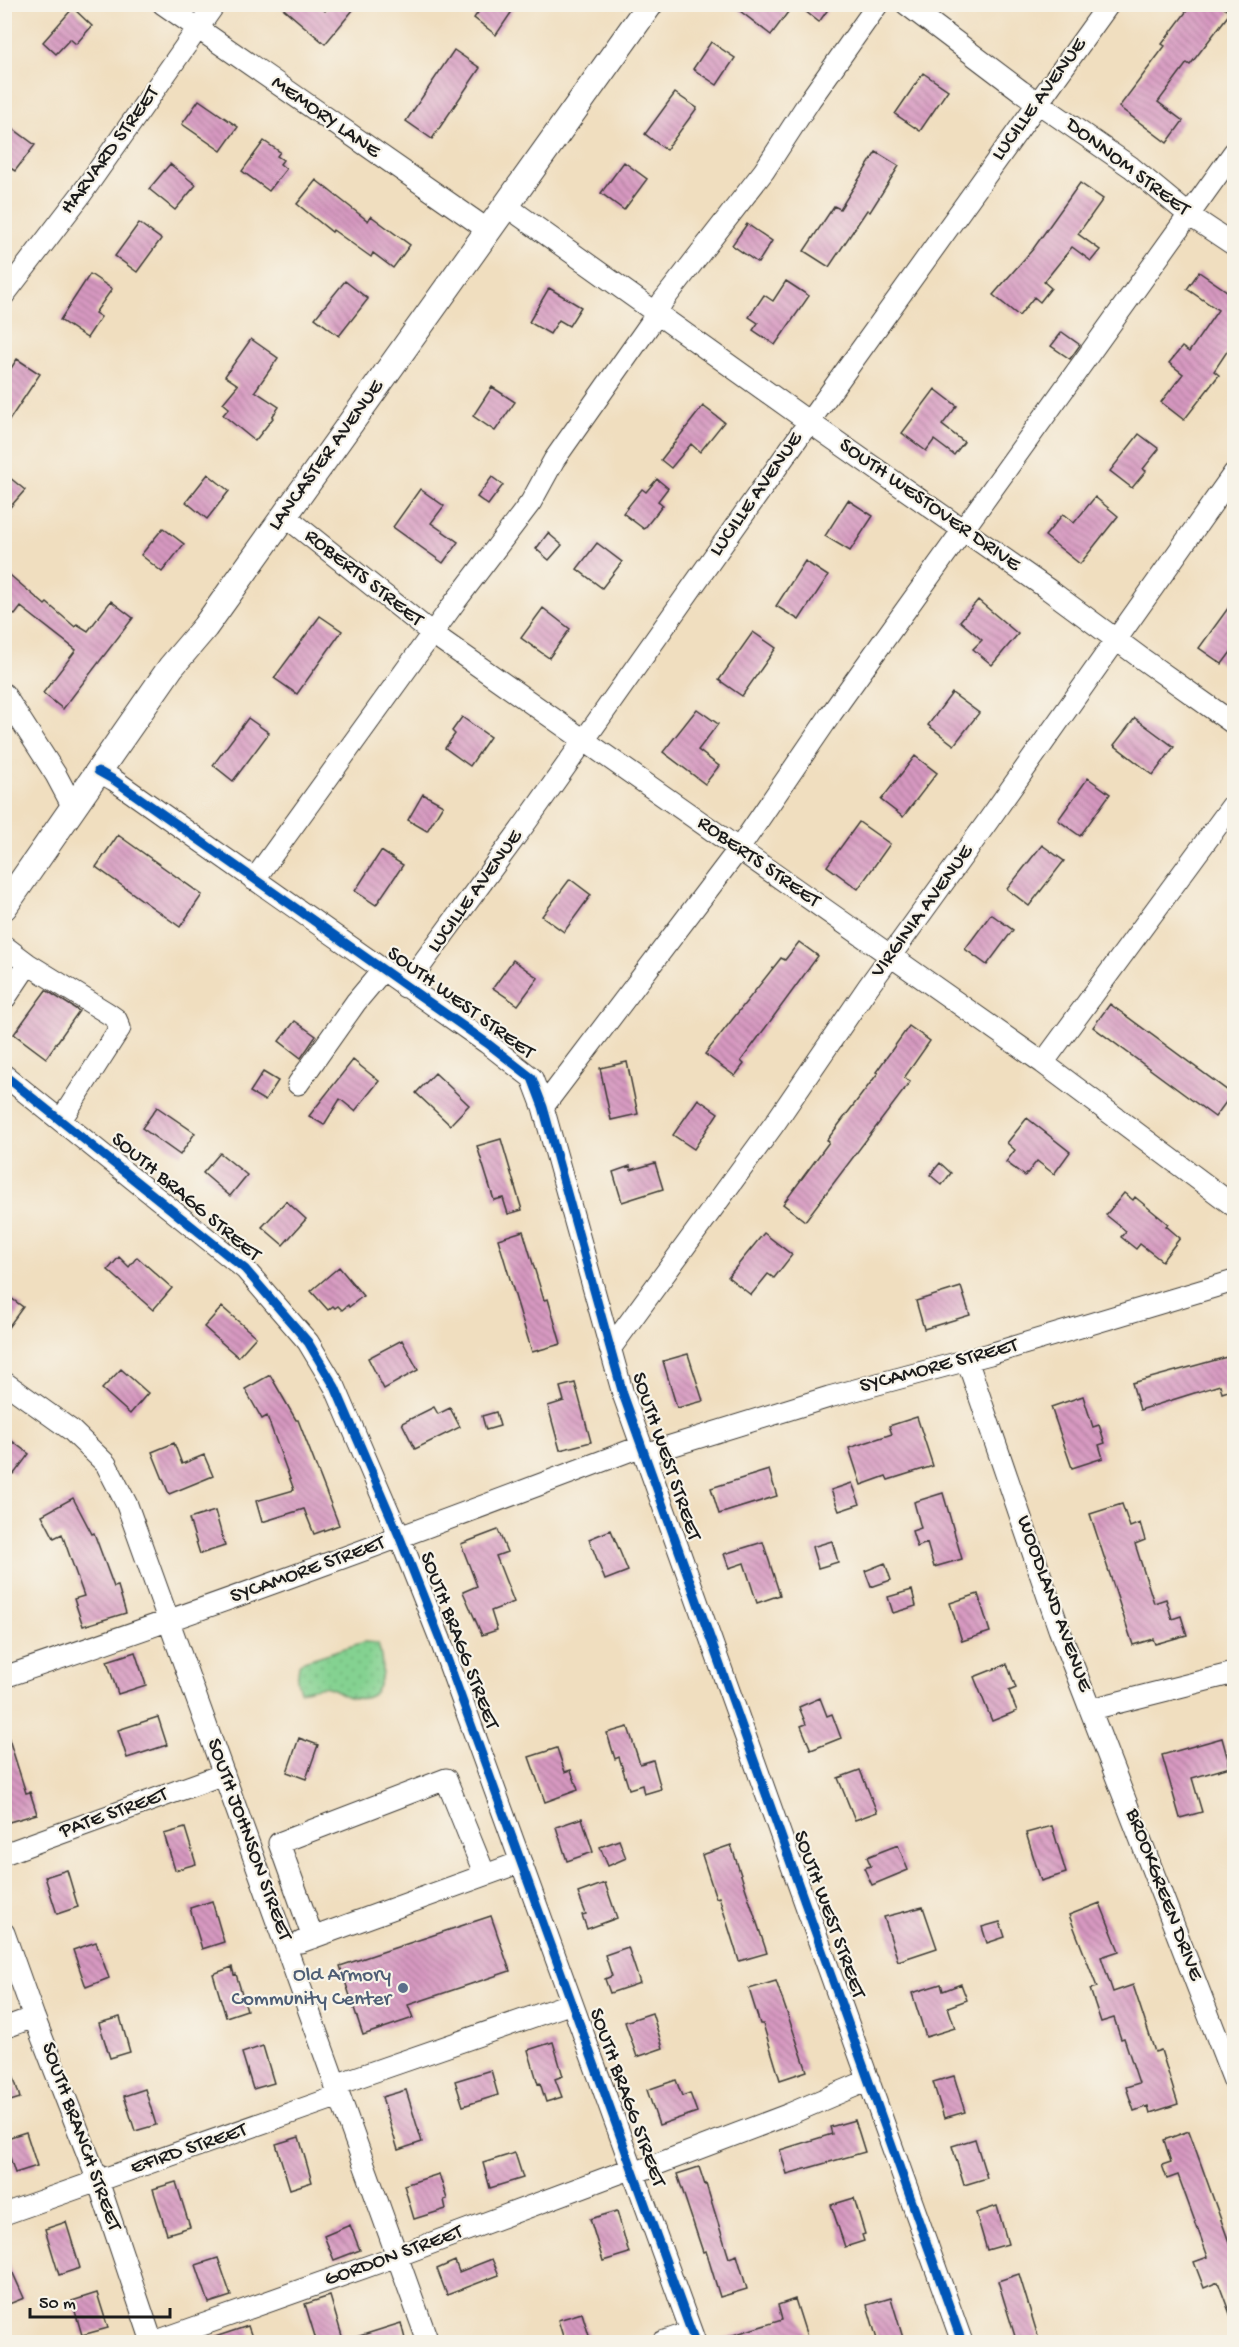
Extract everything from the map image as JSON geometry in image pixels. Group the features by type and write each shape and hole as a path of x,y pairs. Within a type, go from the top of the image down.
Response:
{"main road":[{"name":"LANCASTER AVENUE","path":"4,907 171,667 205,627 650,4"}],"street":[{"name":"MEMORY LANE","path":"163,4 488,230"},
{"name":"HARVARD STREET","path":"4,294 80,196 215,4"},
{"path":"254,880 531,502 554,460 657,312 764,171 810,100 878,4"},
{"name":"DONNOM STREET","path":"906,4 1038,103 1131,167 1189,215 1234,245"},
{"name":"LUCILLE AVENUE","path":"405,987 1109,4"},
{"path":"543,1107 738,850 831,714 1234,152"},
{"name":"SOUTH WESTOVER DRIVE","path":"505,205 1234,724"},
{"name":"VIRGINIA AVENUE","path":"610,1349 775,1124 890,956 1234,473"},
{"name":"ROBERTS STREET","path":"285,516 433,634 1043,1063 1234,1206"},
{"path":"4,694 56,775 73,807"},
{"name":"SOUTH WEST STREET","path":"98,771 487,1043 532,1078 543,1107 622,1395 644,1450 962,2343"},
{"path":"1043,1063 1234,803"},
{"path":"4,946 28,964 109,1014 116,1019 120,1028 68,1113 61,1120"},
{"path":"4,1000 28,964"},
{"path":"298,1084 356,1002 382,970"},
{"name":"SOUTH BRAGG STREET","path":"4,1075 245,1269 308,1342 335,1387 400,1538 440,1639 693,2337"},
{"name":"SYCAMORE STREET","path":"4,1677 170,1622 644,1450 829,1396 967,1360 1234,1281"},
{"name":"WOODLAND AVENUE","path":"967,1360 1059,1629 1092,1709 1234,1673"},
{"name":"SOUTH JOHNSON STREET","path":"4,1382 71,1430 106,1464 127,1505 428,2343"},
{"name":"BROOKGREEN DRIVE","path":"1092,1709 1234,2081"},
{"name":"PATE STREET","path":"4,1854 224,1774"},
{"path":"314,1938 279,1843 446,1779 485,1875"},
{"path":"286,1948 521,1862"},
{"name":"SOUTH BRANCH STREET","path":"4,1933 98,2181 153,2343"},
{"name":"EFIRD STREET","path":"4,2214 572,2003"},
{"path":"4,2028 34,2017"},
{"name":"GORDON STREET","path":"153,2343 786,2115 869,2080"},
{"path":"662,2343 693,2337"}],"green space":[{"path":"364,1642 378,1643 382,1663 380,1683 370,1696 349,1697 325,1687 300,1691 297,1681 301,1662"}],"building":[{"path":"278,4 317,4 325,11 330,4 358,4 325,44"},
{"path":"484,4 517,4 496,35 474,18"},
{"path":"731,4 794,4 771,35"},
{"path":"796,4 832,4 819,22"},
{"path":"1192,4 1219,4 1230,13 1190,65 1187,63 1158,102 1183,121 1167,143 1119,107 1165,46 1162,44"},
{"path":"73,8 92,26 76,44 70,39 56,54 43,42"},
{"path":"711,42 735,58 717,85 693,69"},
{"path":"454,50 480,68 432,139 406,121"},
{"path":"923,73 948,90 920,131 895,114"},
{"path":"675,93 697,108 666,150 645,134"},
{"path":"199,100 238,127 221,151 182,124"},
{"path":"4,122 35,145 15,171 4,164"},
{"path":"264,141 280,152 277,156 283,160 280,164 286,169 269,191 242,171"},
{"path":"876,152 899,166 870,212 867,210 829,267 804,251 834,206 840,209"},
{"path":"624,162 647,179 624,210 601,193"},
{"path":"170,164 196,185 175,210 149,189"},
{"path":"316,180 368,221 371,216 410,245 393,268 373,253 371,257 333,230 332,232 297,204"},
{"path":"1080,183 1103,199 1078,234 1100,250 1091,261 1072,247 1044,282 1051,288 1040,302 1034,297 1019,316 993,295 1033,249"},
{"path":"139,223 161,239 137,272 115,256"},
{"path":"747,224 772,241 758,263 732,245"},
{"path":"1199,272 1234,296 1234,341 1214,371 1219,375 1184,420 1161,402 1183,374 1169,363 1182,347 1189,352 1218,310 1187,289"},
{"path":"90,274 112,289 95,313 101,317 87,338 60,320"},
{"path":"345,281 368,299 339,336 315,318"},
{"path":"786,281 809,296 775,345 753,330 758,323 749,317 764,295 773,301"},
{"path":"549,288 581,307 569,326 559,320 550,334 529,322"},
{"path":"1062,332 1080,345 1070,359 1051,346"},
{"path":"251,339 278,358 255,391 279,407 255,441 223,415 229,408 223,403 238,385 225,376"},
{"path":"17,359 40,374 4,428 4,379"},
{"path":"492,387 515,402 495,431 473,416"},
{"path":"935,389 957,406 942,425 964,442 954,455 934,440 926,451 902,433"},
{"path":"703,406 724,422 700,452 691,444 671,468 661,460"},
{"path":"1139,434 1159,449 1143,469 1146,471 1132,488 1110,471"},
{"path":"4,473 25,490 4,514"},
{"path":"208,474 229,491 207,519 186,502"},
{"path":"492,477 503,485 488,505 477,497"},
{"path":"657,479 668,488 658,501 663,505 644,529 623,513 642,489 646,492"},
{"path":"420,489 444,506 431,523 458,542 443,563 393,527"},
{"path":"1095,497 1118,516 1080,564 1045,536 1063,514 1074,523"},
{"path":"848,500 873,516 850,551 825,536"},
{"path":"163,528 184,544 162,572 141,555"},
{"path":"548,533 562,545 549,560 536,549"},
{"path":"597,543 622,562 602,588 577,569"},
{"path":"805,561 828,576 799,620 776,606"},
{"path":"4,570 75,627 77,624 88,631 111,601 133,618 63,709 43,693 76,650 21,607 15,615 4,606"},
{"path":"978,600 1018,634 992,665 973,649 982,640 960,621"},
{"path":"1234,600 1234,648 1222,664 1199,648"},
{"path":"543,608 570,629 549,658 521,638"},
{"path":"320,616 342,631 297,694 274,678"},
{"path":"753,632 776,648 742,696 719,680"},
{"path":"952,693 979,713 954,745 928,725"},
{"path":"697,709 718,724 698,750 719,766 705,784 663,752"},
{"path":"462,717 490,737 470,766 445,748 455,734 452,731"},
{"path":"248,718 269,733 233,781 213,765"},
{"path":"1135,718 1174,747 1153,775 1114,745"},
{"path":"915,756 937,773 903,817 881,800"},
{"path":"1088,778 1110,794 1080,836 1058,820"},
{"path":"423,794 443,805 427,831 408,820"},
{"path":"859,822 890,844 858,889 827,866"},
{"path":"118,835 202,895 180,927 96,867"},
{"path":"1042,845 1064,861 1029,906 1007,889"},
{"path":"381,851 403,865 376,905 355,891"},
{"path":"570,879 591,895 564,932 542,916"},
{"path":"991,914 1013,930 987,965 965,949"},
{"path":"799,942 818,956 741,1061 744,1064 735,1076 705,1054 781,958 785,960"},
{"path":"513,960 538,978 518,1005 493,988"},
{"path":"46,990 79,1011 46,1058 14,1034"},
{"path":"1110,1004 1232,1094 1215,1117 1093,1027"},
{"path":"295,1021 316,1036 301,1058 279,1041"},
{"path":"909,1026 930,1041 904,1078 910,1082 805,1221 783,1204 829,1142 827,1140 878,1073 876,1072"},
{"path":"353,1060 379,1081 355,1111 340,1099 324,1125 309,1116"},
{"path":"627,1062 638,1114 611,1120 600,1068"},
{"path":"263,1072 278,1081 265,1101 250,1092"},
{"path":"435,1073 469,1105 450,1125 416,1093"},
{"path":"698,1099 718,1113 694,1149 673,1135"},
{"path":"157,1107 195,1133 180,1155 142,1128"},
{"path":"1027,1118 1070,1152 1054,1174 1037,1161 1025,1176 1006,1162 1015,1150 1007,1143"},
{"path":"501,1139 522,1210 508,1214 503,1198 494,1200 477,1146"},
{"path":"220,1153 247,1175 230,1196 203,1173"},
{"path":"655,1163 663,1189 622,1202 613,1172 630,1166 631,1170"},
{"path":"940,1163 951,1173 942,1185 930,1175"},
{"path":"1124,1193 1133,1200 1135,1197 1168,1224 1166,1226 1180,1238 1162,1261 1140,1244 1136,1249 1121,1237 1126,1231 1106,1215"},
{"path":"286,1201 306,1219 283,1245 262,1227"},
{"path":"523,1231 544,1300 548,1299 561,1344 532,1352 498,1239"},
{"path":"764,1233 792,1255 774,1278 768,1274 751,1295 728,1277"},
{"path":"119,1257 129,1267 137,1257 172,1288 153,1310 108,1270"},
{"path":"339,1267 363,1296 342,1310 338,1306 335,1308 333,1306 328,1310 311,1291"},
{"path":"961,1287 970,1315 924,1329 916,1301"},
{"path":"4,1293 23,1307 4,1333"},
{"path":"222,1307 256,1337 238,1357 204,1327"},
{"path":"402,1340 418,1370 384,1389 368,1358"},
{"path":"688,1354 703,1401 677,1408 663,1361"},
{"path":"1234,1355 1234,1389 1222,1393 1220,1385 1140,1410 1132,1383"},
{"path":"121,1369 148,1393 130,1414 102,1389"},
{"path":"270,1375 298,1420 339,1525 314,1534 304,1509 262,1522 256,1501 294,1490 267,1416 262,1419 245,1389"},
{"path":"575,1383 591,1442 560,1450 548,1406 564,1401 560,1387"},
{"path":"1083,1396 1093,1427 1099,1425 1105,1443 1099,1445 1103,1458 1072,1468 1051,1407"},
{"path":"434,1407 438,1414 450,1408 460,1427 415,1449 402,1423"},
{"path":"496,1412 500,1426 486,1430 482,1416"},
{"path":"917,1417 933,1466 888,1480 886,1476 861,1485 849,1448 892,1434 889,1426"},
{"path":"4,1435 29,1454 14,1474 4,1466"},
{"path":"174,1443 182,1464 204,1455 213,1476 169,1494 152,1452"},
{"path":"769,1470 777,1496 719,1514 711,1488"},
{"path":"852,1483 860,1504 839,1511 831,1490"},
{"path":"943,1493 962,1559 934,1567 927,1543 917,1547 912,1531 921,1528 914,1502"},
{"path":"73,1498 92,1534 94,1533 114,1587 118,1586 126,1613 83,1626 74,1599 84,1596 62,1534 54,1538 42,1515"},
{"path":"1122,1504 1130,1527 1140,1523 1145,1540 1135,1544 1154,1603 1166,1599 1172,1619 1181,1616 1187,1635 1155,1644 1153,1639 1133,1645 1090,1514"},
{"path":"215,1511 225,1546 200,1554 189,1519"},
{"path":"498,1530 507,1552 496,1556 514,1602 491,1611 497,1630 482,1635 463,1592 477,1586 461,1544"},
{"path":"611,1530 628,1571 605,1580 589,1539"},
{"path":"832,1541 838,1562 818,1568 812,1547"},
{"path":"763,1542 780,1595 757,1603 744,1563 729,1568 724,1554"},
{"path":"885,1563 891,1580 871,1587 865,1571"},
{"path":"912,1590 916,1606 893,1613 888,1597"},
{"path":"978,1594 990,1632 962,1641 950,1603"},
{"path":"135,1652 146,1685 118,1694 107,1661"},
{"path":"1007,1664 1016,1688 1009,1691 1017,1711 992,1721 974,1677"},
{"path":"820,1698 827,1716 832,1714 841,1738 811,1750 801,1726 806,1724 799,1707"},
{"path":"158,1717 167,1745 127,1758 118,1730"},
{"path":"628,1727 640,1764 653,1760 661,1789 644,1794 642,1785 629,1789 619,1757 615,1759 607,1733"},
{"path":"8,1736 26,1793 30,1792 37,1814 9,1822 4,1807 4,1737"},
{"path":"299,1738 318,1745 306,1779 287,1772"},
{"path":"1222,1738 1230,1767 1192,1778 1202,1812 1180,1818 1162,1755"},
{"path":"557,1748 565,1772 571,1770 578,1790 545,1802 529,1757"},
{"path":"860,1770 877,1812 855,1820 838,1778"},
{"path":"582,1818 593,1852 567,1861 556,1827"},
{"path":"1052,1826 1066,1873 1041,1881 1026,1833"},
{"path":"185,1828 196,1864 175,1870 164,1834"},
{"path":"619,1840 626,1858 608,1866 600,1847"},
{"path":"731,1845 767,1953 739,1961 719,1897 716,1898 702,1855"},
{"path":"898,1845 908,1870 872,1885 864,1868 871,1866 867,1857"},
{"path":"67,1870 78,1907 57,1914 45,1877"},
{"path":"605,1883 617,1918 587,1929 582,1915 586,1914 578,1893"},
{"path":"212,1901 224,1942 202,1949 190,1908"},
{"path":"1100,1903 1119,1951 1101,1957 1113,1992 1133,1985 1155,2052 1161,2050 1178,2104 1150,2113 1148,2106 1134,2111 1126,2087 1139,2083 1124,2038 1121,2039 1114,2018 1101,2022 1090,1989 1097,1987 1069,1915"},
{"path":"923,1907 937,1948 898,1961 884,1917"},
{"name":"Old Armory Community Center","path":"491,1916 510,1971 408,2005 413,2018 363,2035 340,1966"},
{"path":"1000,1922 1005,1937 987,1943 982,1927"},
{"path":"96,1942 109,1978 86,1987 73,1950"},
{"path":"628,1947 640,1983 610,1993 605,1979 612,1976 605,1955"},
{"path":"232,1967 247,2010 226,2017 213,1974"},
{"path":"776,1981 807,2071 780,2080 763,2024 760,2024 749,1989"},
{"path":"941,1984 943,1991 961,1984 967,2000 948,2007 955,2028 926,2037 912,1993"},
{"path":"652,2013 663,2048 637,2057 625,2022"},
{"path":"120,2017 130,2052 110,2058 99,2023"},
{"path":"553,2042 563,2076 555,2079 562,2097 546,2102 528,2050"},
{"path":"263,2046 274,2083 253,2089 242,2053"},
{"path":"8,2058 20,2098 4,2103 4,2059"},
{"path":"491,2070 498,2095 463,2106 455,2081"},
{"path":"954,2076 965,2112 944,2118 933,2082"},
{"path":"676,2080 682,2096 690,2093 697,2112 659,2125 647,2090"},
{"path":"145,2089 156,2125 135,2131 124,2096"},
{"path":"406,2090 422,2142 398,2150 382,2097"},
{"path":"855,2120 865,2152 787,2174 780,2150 832,2134 830,2127"},
{"path":"1189,2131 1234,2256 1234,2322 1218,2282 1204,2288 1194,2262 1208,2257 1178,2175 1167,2179 1162,2165 1171,2162 1164,2140"},
{"path":"26,2132 37,2166 15,2173 4,2139"},
{"path":"299,2137 312,2182 290,2189 276,2144"},
{"path":"975,2139 987,2178 964,2185 952,2146"},
{"path":"515,2153 523,2178 490,2188 483,2163"},
{"path":"699,2167 729,2258 737,2255 747,2289 720,2297 706,2251 703,2252 677,2174"},
{"path":"439,2174 447,2199 444,2200 446,2209 414,2219 404,2185"},
{"path":"176,2182 190,2227 167,2234 153,2189"},
{"path":"854,2198 865,2234 862,2235 864,2241 845,2247 831,2205"},
{"path":"997,2206 1008,2244 987,2250 976,2213"},
{"path":"617,2211 629,2253 603,2261 590,2219"},
{"path":"66,2222 80,2268 59,2275 45,2229"},
{"path":"350,2225 360,2250 334,2260 324,2236"},
{"path":"4,2253 24,2298 4,2306"},
{"path":"218,2258 231,2296 209,2303 196,2265"},
{"path":"492,2259 499,2275 447,2295 437,2269 455,2261 459,2272"},
{"path":"1019,2274 1040,2343 1017,2343 998,2281"},
{"path":"97,2293 108,2328 82,2335 72,2301"},
{"path":"330,2296 342,2336 317,2343 305,2304"},
{"path":"891,2298 903,2338 878,2343 867,2305"},
{"path":"795,2299 809,2343 720,2343 720,2339 782,2320 778,2305"},
{"path":"582,2313 590,2339 579,2343 565,2343 558,2320"},
{"path":"401,2323 406,2343 351,2343 350,2339"},
{"path":"248,2326 254,2343 206,2343 206,2340"}],"cycle path":[{"path":"98,771 487,1043 532,1078 543,1107 623,1394 962,2342"},
{"path":"4,1075 245,1269 308,1342 335,1387 400,1538 440,1639 695,2342"}],"place":[{"name":"Old Armory Community Center","path":"403,1988"}]}
